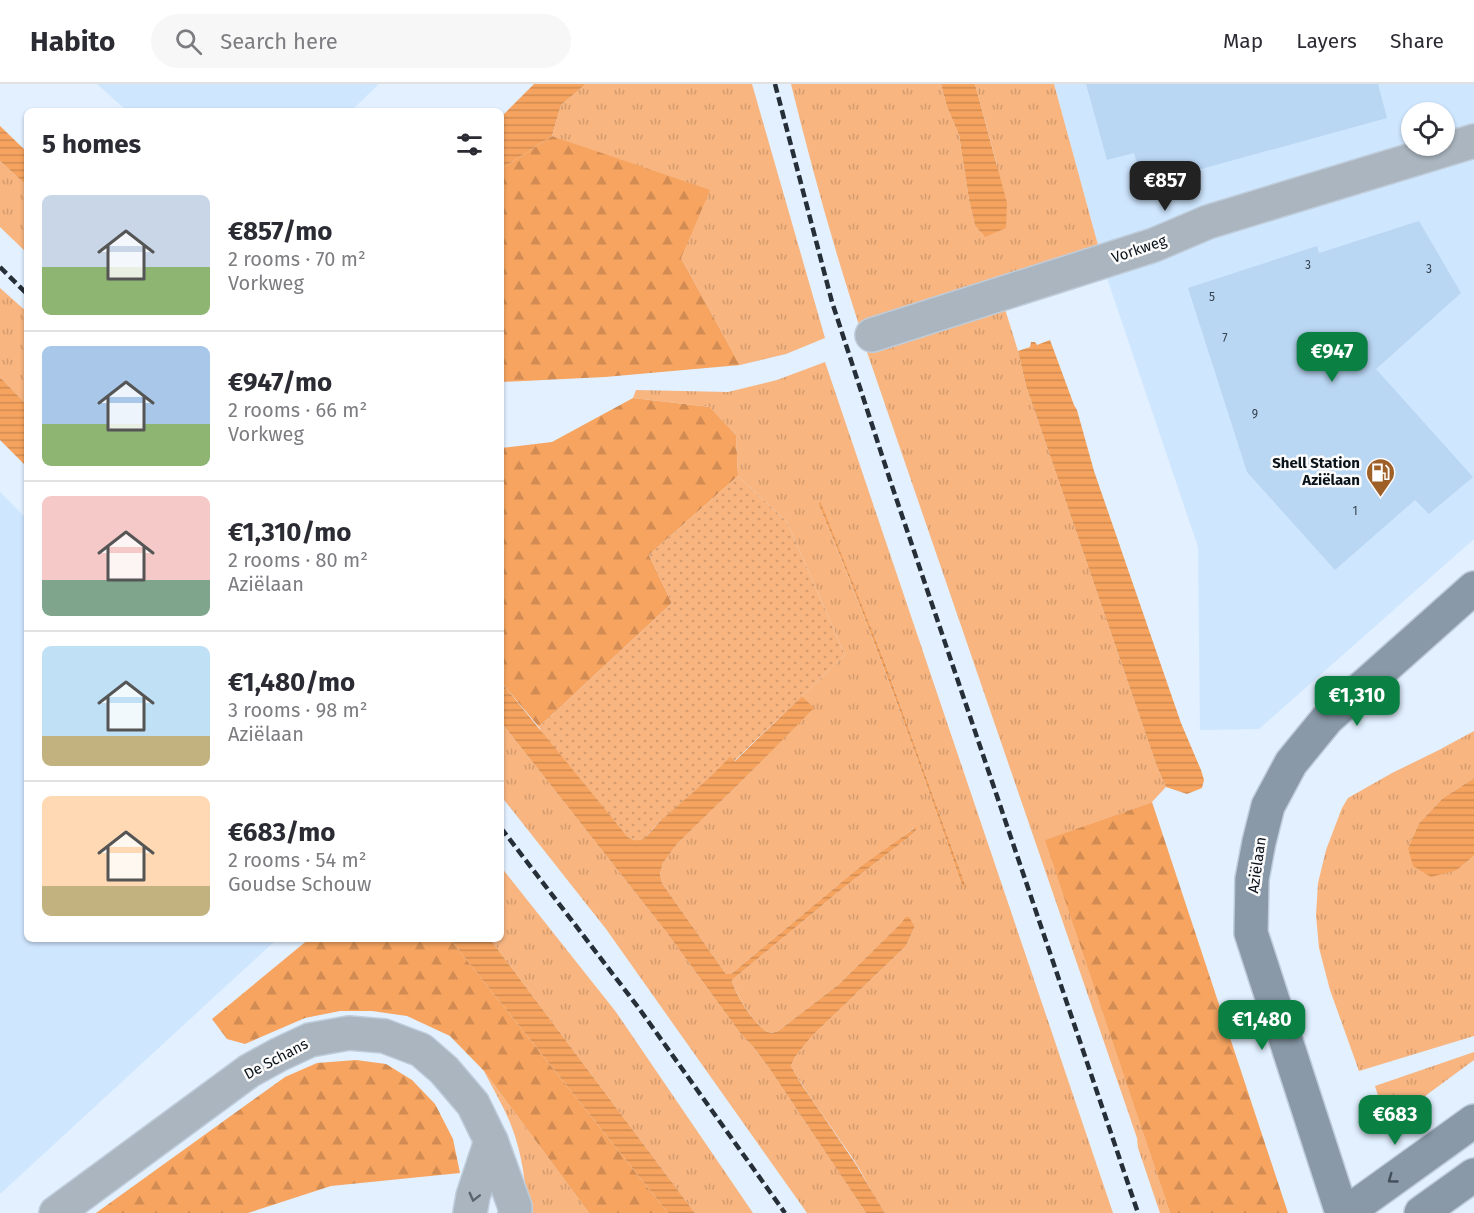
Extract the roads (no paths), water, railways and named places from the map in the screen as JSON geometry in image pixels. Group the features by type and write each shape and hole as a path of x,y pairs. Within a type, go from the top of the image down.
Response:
{"street":[{"name":"Vorkweg","path":"872,335 1154,245 1208,222 1474,141"},
{"name":"Aziëlaan","path":"1344,1213 1251,933 1252,879 1259,842 1268,806 1292,763 1327,719 1474,588"},
{"name":"De Schans","path":"56,1213 249,1071 310,1040 349,1033 384,1036 421,1050 444,1070 473,1104 490,1141 515,1207 515,1213"},
{"path":"1344,1213 1474,1120"},
{"path":"470,1213 490,1141"},
{"path":"1420,1213 1474,1175"}],"railway":[{"path":"775,84 832,302 1138,1213"},
{"path":"0,267 24,291"},
{"path":"504,832 638,1007 785,1213"}],"place":[{"name":"Shell Station Aziëlaan","path":"1381,498"}]}
